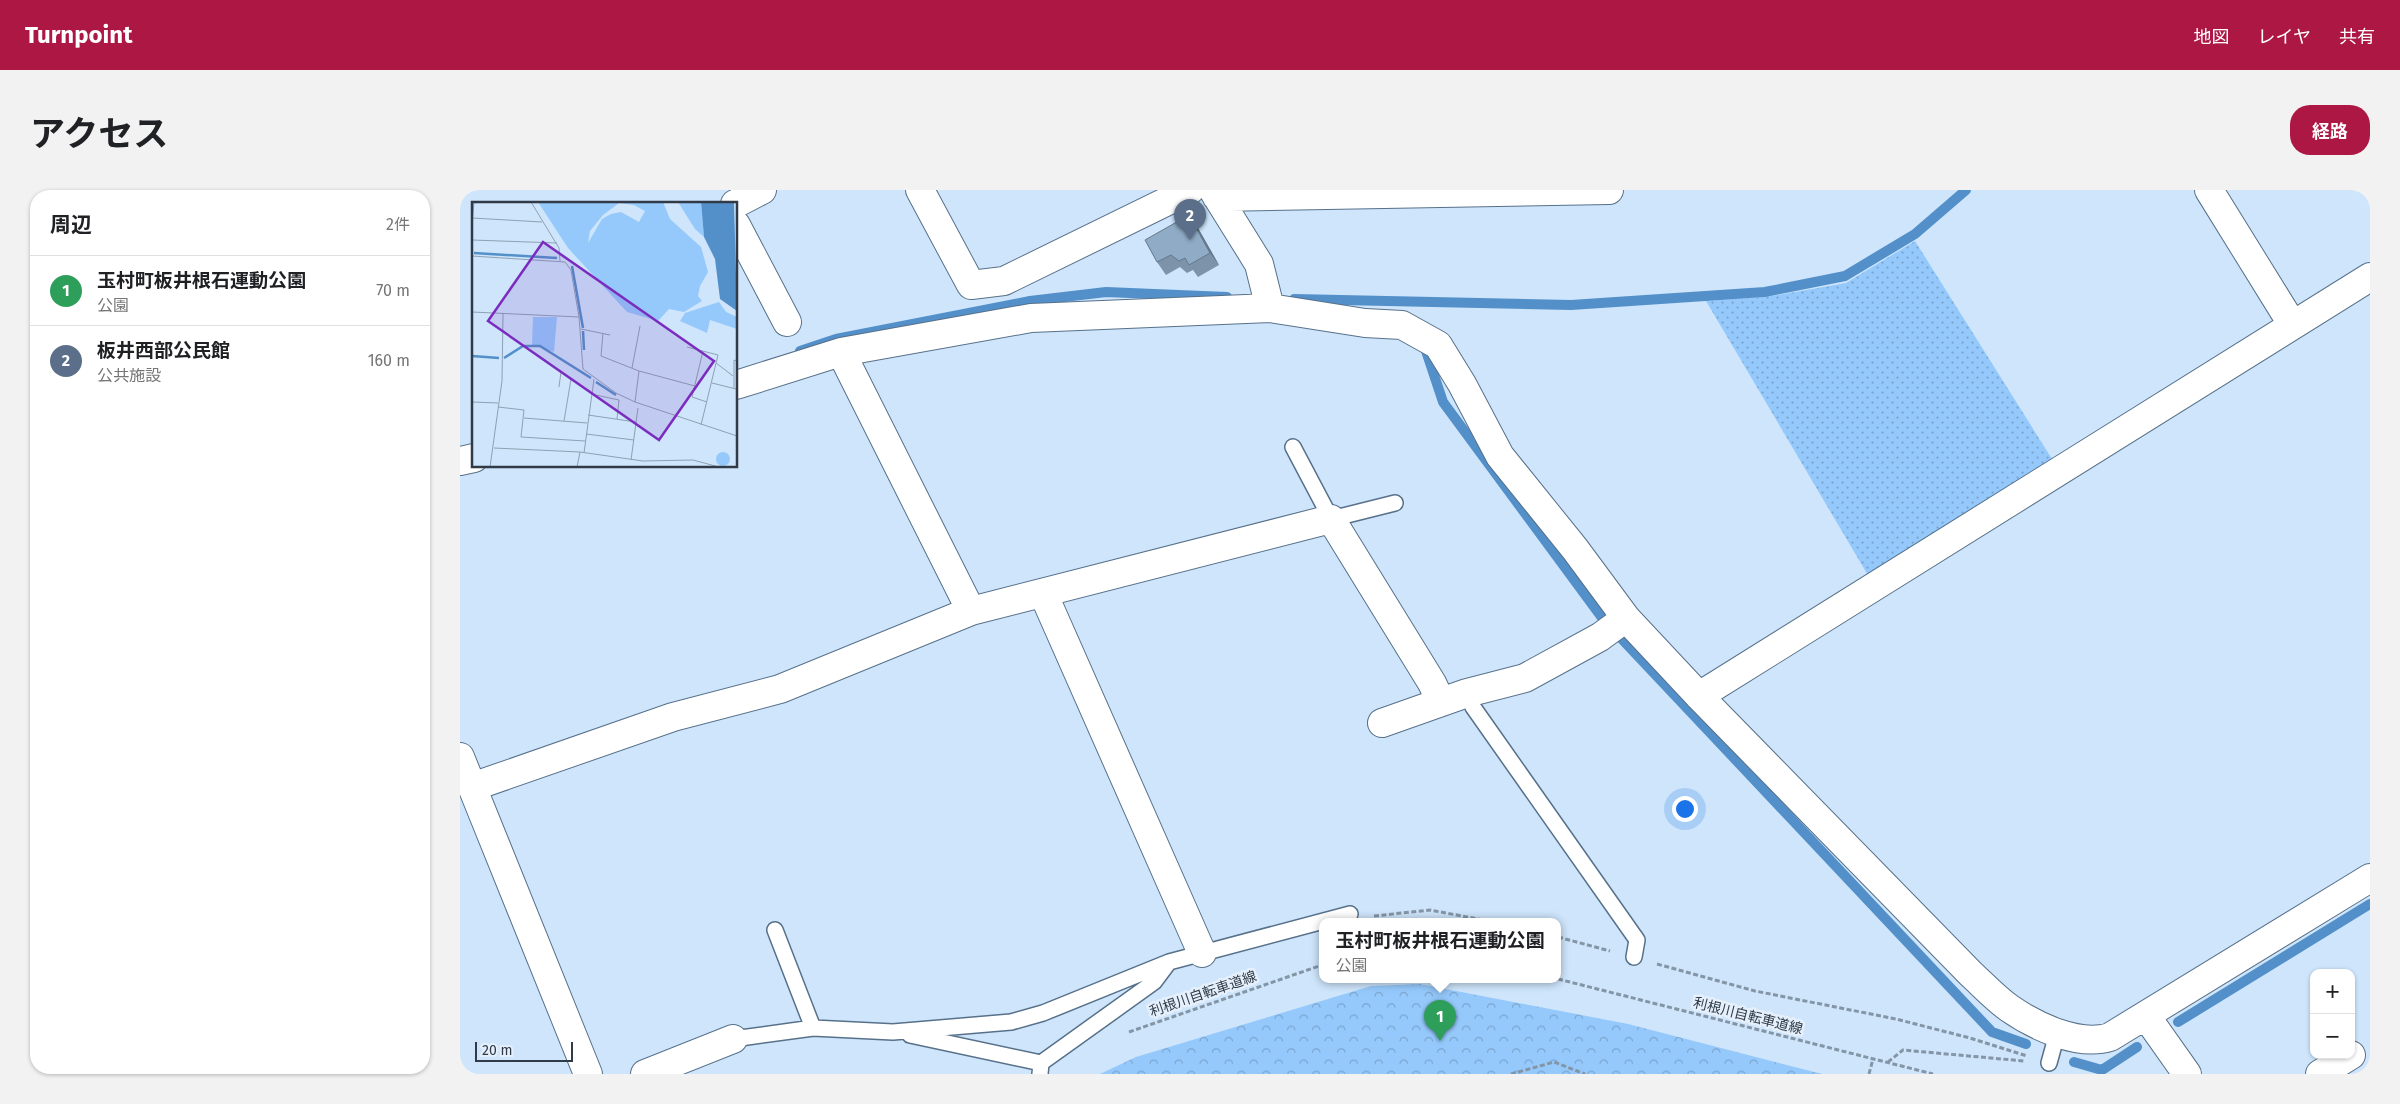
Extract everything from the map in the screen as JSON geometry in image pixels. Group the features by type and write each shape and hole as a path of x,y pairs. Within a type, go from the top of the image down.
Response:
{"street":[{"path":"718,190 724,202"},
{"path":"738,202 762,190"},
{"path":"920,190 971,285 1004,281 1190,190"},
{"path":"1215,194 1609,190"},
{"path":"2209,190 2292,324"},
{"path":"1215,194 1259,264 1270,308"},
{"path":"738,229 787,322"},
{"path":"1699,696 2370,277"},
{"path":"738,384 841,352 1031,318 1270,308 1366,323 1402,325 1438,345 1462,384 1500,456 1575,549 1626,618 1699,696 1971,974 2008,1008 2057,1034 2081,1040 2098,1041 2110,1037 2370,878"},
{"path":"841,352 971,611"},
{"path":"472,788 673,718 780,689 971,611 1331,519 1432,683 1441,702"},
{"path":"1043,593 1202,953"},
{"path":"1382,723 1467,693 1525,678 1600,637 1626,618"},
{"path":"460,756 588,1074"},
{"path":"2146,1016 2187,1074"},
{"path":"645,1074 733,1038"},
{"path":"2355,1052 2370,1043"},
{"path":"2320,1074 2344,1059"}],"lane":[{"path":"1293,447 1331,519 1395,503"},
{"path":"1467,693 1473,707 1638,940 1634,958"},
{"path":"1335,918 1350,914"},
{"path":"733,1038 813,1028 893,1032 1011,1022 1043,1013 1168,962 1319,922"},
{"path":"774,930 813,1028"},
{"path":"893,1032 1041,1068 1154,982 1168,962"},
{"path":"2048,1064 2057,1034"}],"path":[{"path":"1350,914 1379,917 1430,910 1473,918"},
{"path":"1561,937 1755,991 1896,1019 1970,1038 2048,1064"},
{"name":"利根川自転車道線","path":"1127,1032 1319,966"},
{"name":"利根川自転車道線","path":"1561,980 1933,1074"},
{"path":"1888,1063 1903,1050 2048,1064"},
{"path":"1869,1074 1873,1059"},
{"path":"1511,1074 1554,1062 1585,1074"}],"green space":[{"path":"1915,241 2052,459 1869,577 1706,301 1766,297 1846,283"},
{"path":"1420,984 1628,1024 1822,1074 1100,1074 1136,1057 1371,986"}],"building":[{"path":"1189,215 1210,253 1189,265 1185,258 1179,261 1171,255 1157,262 1145,240"}],"waterway":[{"path":"1294,299 1571,305 1765,292 1845,276 1915,234 1966,190"},
{"path":"800,351 836,339 1030,301 1106,292 1227,297"},
{"path":"1426,351 1443,402 1603,619"},
{"path":"1620,637 1992,1032 2026,1044"},
{"path":"2178,1022 2370,904"},
{"path":"2074,1062 2102,1070 2137,1047"}],"place":[{"name":"板井西部公民館","path":"1190,240"},
{"name":"玉村町板井根石運動公園","path":"1440,1041"}]}
